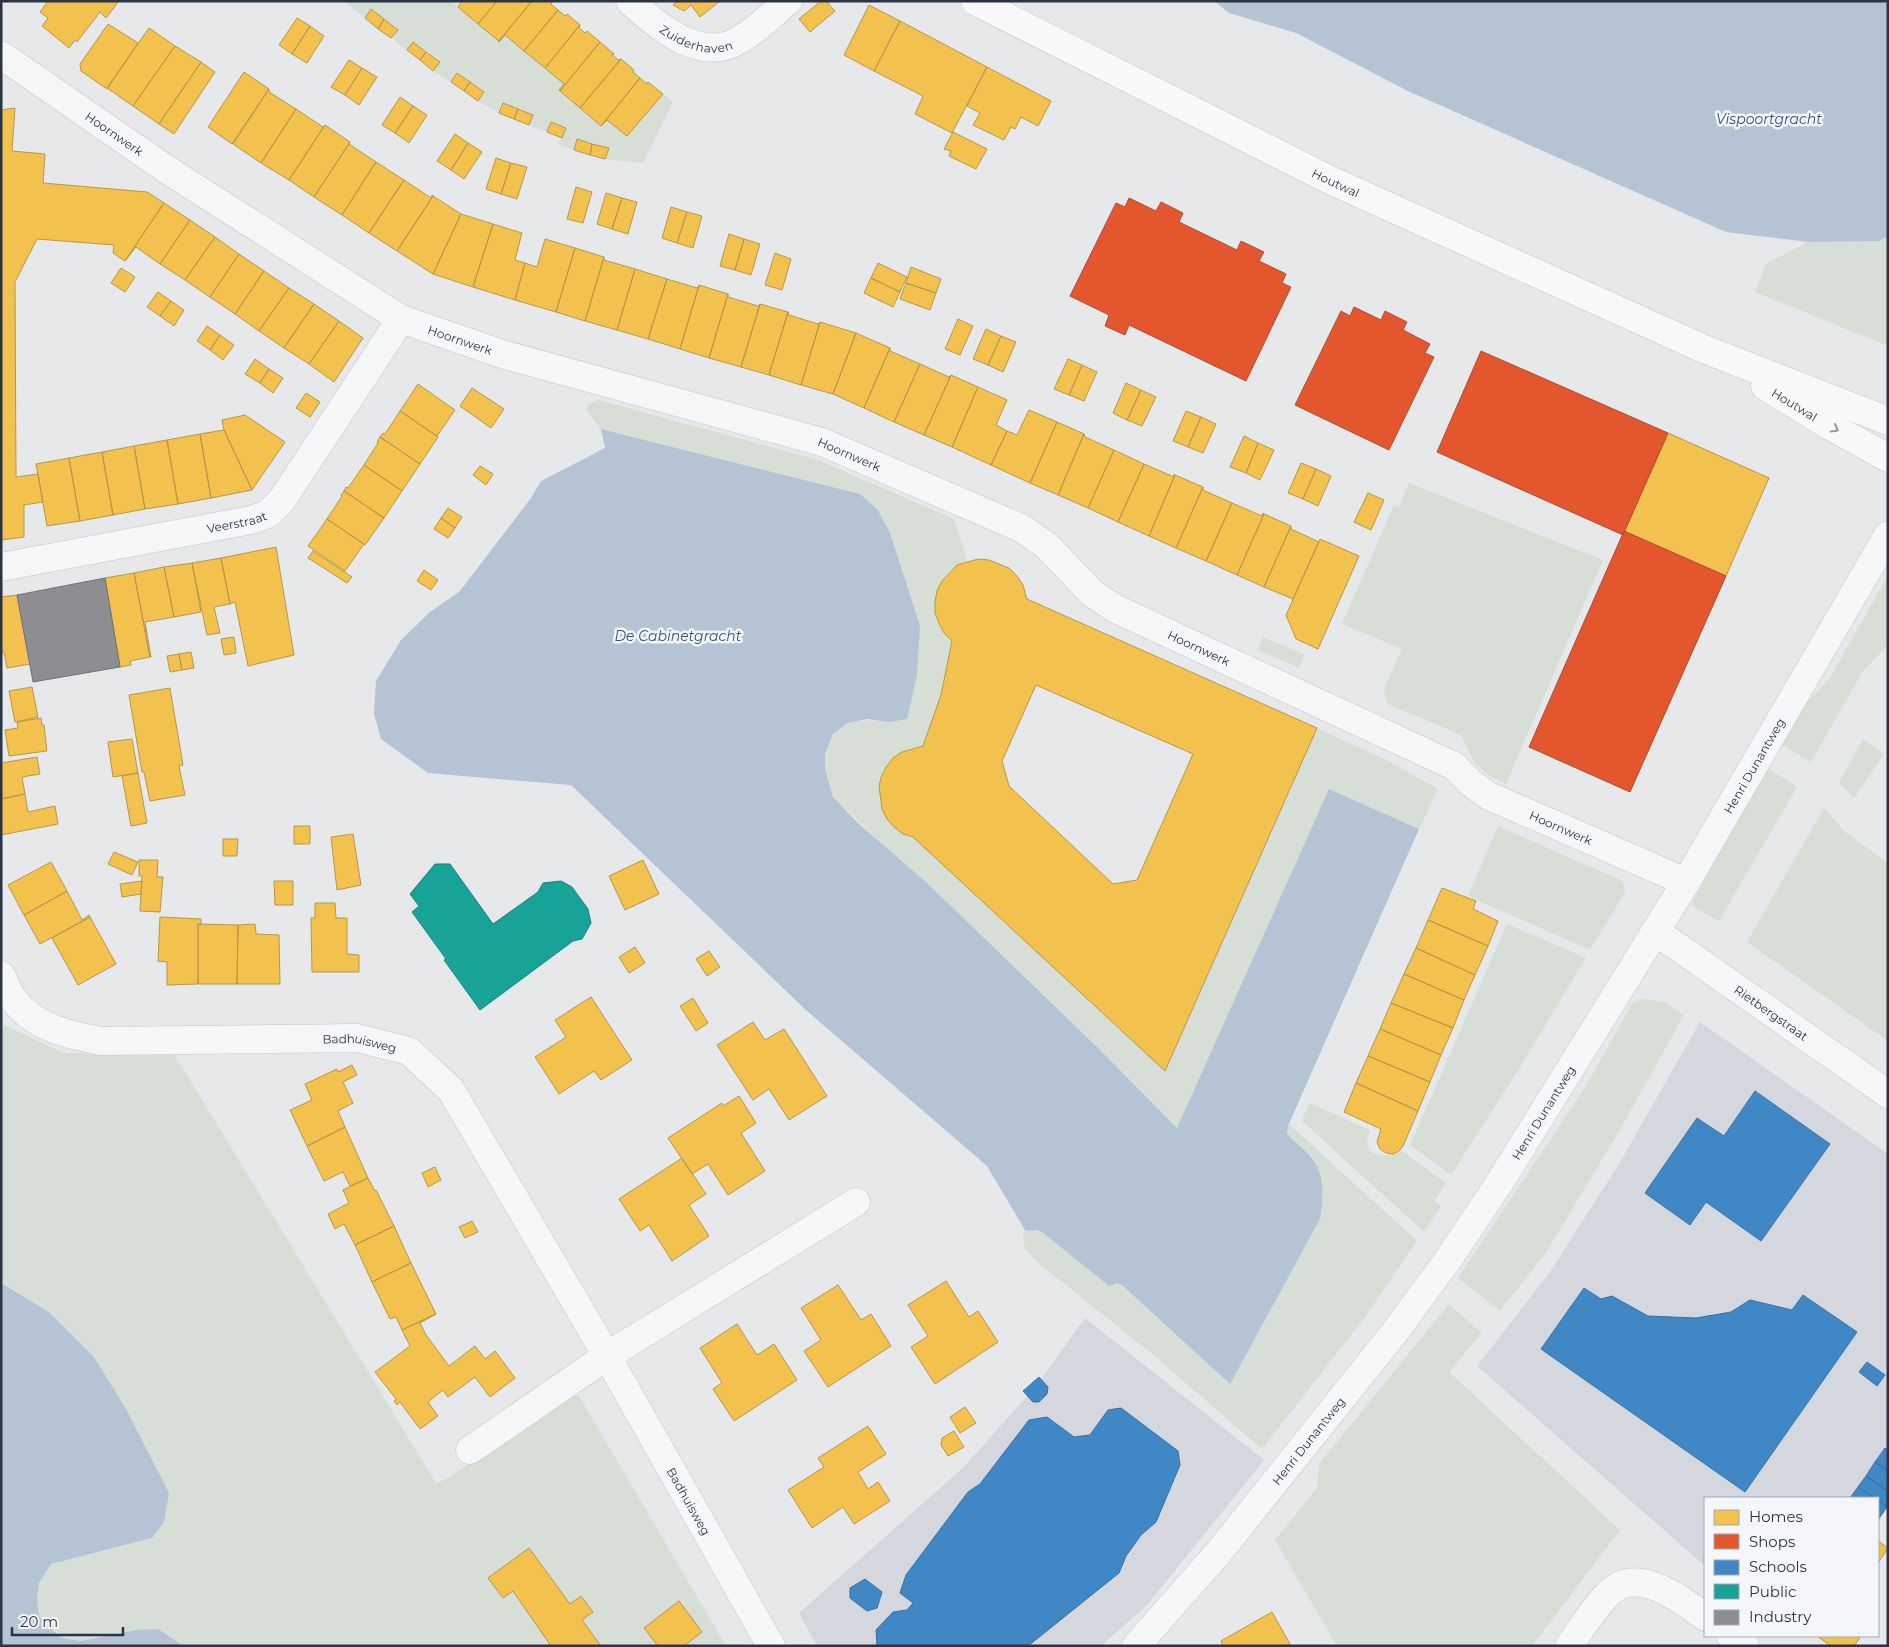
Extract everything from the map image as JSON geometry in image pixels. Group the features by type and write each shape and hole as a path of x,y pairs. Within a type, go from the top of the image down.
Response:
{"street":[{"name":"Zuiderhaven","path":"630,1 664,29 701,47 716,48 740,40 788,1"},
{"name":"Houtwal","path":"975,1 1330,180 1704,349 1888,420"},
{"name":"Hoornwerk","path":"1,55 169,171 401,320 502,354 822,442 975,507 1021,528 1046,545 1093,594 1116,609 1454,766 1471,783 1489,796 1686,882"},
{"name":"Veerstraat","path":"1,567 251,520 268,514 282,500 401,320"},
{"name":"Houtwal","path":"1704,349 1822,421 1888,458"},
{"name":"Henri Dunantweg","path":"1136,1646 1219,1552 1394,1333 1447,1261 1498,1185 1686,882 1888,535"},
{"name":"Rietbergstraat","path":"1654,931 1888,1094"},
{"name":"Badhuisweg","path":"1,975 13,999 27,1014 49,1028 71,1036 101,1041 356,1038 409,1051 451,1090 607,1356 771,1646"},
{"path":"470,1450 607,1356 856,1202"},
{"path":"1569,1646 1606,1595 1617,1586 1630,1583 1643,1582 1654,1585 1704,1616"},
{"path":"1732,1637 1745,1646"}],"shaded area":[{"path":"344,1 451,1 499,41 505,35 564,84 559,91 601,126 607,120 627,136 663,94 673,102 643,163 605,159 608,148 577,139 574,150 557,144 566,128 551,122 547,132 529,125 533,115 503,103 499,113 478,101 484,92 457,73 451,82 433,71 439,61 414,42 407,50 391,38 397,29 371,9 365,18"},
{"path":"1888,236 1888,346 1755,292 1766,264 1808,242 1878,241"},
{"path":"598,400 818,460 954,519 967,561 946,576 939,586 936,596 935,607 938,619 943,630 952,641 941,695 923,746 901,752 889,761 882,773 879,785 879,798 883,810 900,831 913,837 1165,1071 1317,728 1388,761 1438,789 1419,829 1329,789 1178,1128 833,797 824,764 826,751 834,735 846,725 854,722 889,722 859,494 601,429 586,410 589,404"},
{"path":"1409,483 1603,560 1506,784 1482,770 1473,760 1461,735 1388,704 1384,693 1385,687 1402,649 1342,624 1394,505 1399,507"},
{"path":"1888,576 1888,645 1863,671 1811,762 1781,744 1798,712 1829,679"},
{"path":"1263,637 1305,655 1299,668 1258,650"},
{"path":"1863,739 1884,754 1854,798 1839,783"},
{"path":"1766,767 1797,787 1719,921 1691,905"},
{"path":"1824,808 1845,832 1888,863 1888,1041 1747,942"},
{"path":"1498,826 1623,883 1625,888 1624,894 1590,950 1468,896"},
{"path":"1507,924 1586,958 1519,1069 1451,1175 1410,1145"},
{"path":"1642,999 1664,1002 1684,1015 1621,1128 1547,1251 1500,1311 1458,1278 1586,1086 1632,1004"},
{"path":"1700,1022 1888,1154 1888,1444 1851,1497 1704,1497 1704,1565 1477,1366 1550,1272 1619,1164"},
{"path":"1,1024 64,1053 174,1054 436,1483 444,1480 511,1437 563,1397 579,1396 726,1646 180,1646 179,1643 158,1629 136,1630 81,1641 62,1638 48,1627 39,1616 37,1598 39,1583 51,1564 152,1538 49,1312 1,1283"},
{"path":"1309,1103 1370,1130 1367,1141 1370,1151 1386,1156 1402,1151 1446,1183 1434,1201 1441,1206 1424,1232 1302,1121"},
{"path":"1289,1124 1417,1241 1365,1317 1262,1449 1152,1354 1037,1262 1025,1249 1023,1233 1025,1230 1042,1232 1109,1286 1117,1283 1122,1285 1230,1383 1321,1215 1323,1196 1319,1178 1307,1158 1287,1134"},
{"path":"1449,1304 1482,1333 1449,1372 1620,1530 1532,1646 1337,1646 1275,1540 1317,1488 1319,1464"},
{"path":"1085,1318 1264,1460 1148,1604 1101,1646 817,1646 799,1613 964,1467 1037,1385"}],"water":[{"name":"Vispoortgracht","path":"1214,1 1888,1 1888,236 1879,241 1808,242 1726,232 1408,91 1296,33 1229,13"},
{"name":"De Cabinetgracht","path":"601,429 860,494 877,509 890,533 920,626 917,675 907,719 889,722 868,719 848,723 833,734 825,754 825,769 833,797 858,823 928,884 1097,1047 1177,1128 1329,789 1419,829 1288,1126 1287,1134 1315,1162 1321,1178 1323,1194 1320,1219 1230,1384 1122,1285 1117,1283 1109,1286 1042,1232 1025,1230 987,1166 807,1011 571,785 428,773 381,739 374,714 376,681 401,640 430,612 460,591 531,498 541,481 605,448"},
{"path":"1,1283 49,1312 94,1357 126,1409 169,1493 164,1522 152,1538 51,1564 39,1583 37,1598 39,1616 48,1627 62,1638 81,1641 136,1630 158,1629 179,1643 180,1646 1,1646"}],"building: Homes":[{"path":"48,1 119,1 106,18 100,12 77,42 75,40 69,48 42,26 48,18 40,12"},
{"path":"462,1 497,1 478,24 458,7"},
{"path":"497,1 532,1 499,41 478,24"},
{"path":"532,1 551,1 551,4 558,10 524,51 505,35 499,42 499,41"},
{"path":"677,1 720,1 700,17 691,5 684,11 673,5"},
{"path":"821,1 826,1 835,11 810,32 799,19"},
{"path":"869,5 900,21 874,71 844,55"},
{"path":"371,9 384,19 378,29 365,18"},
{"path":"558,10 565,16 567,14 580,25 545,68 524,51"},
{"path":"297,18 310,26 292,54 279,45"},
{"path":"384,19 398,30 391,38 378,29"},
{"path":"900,21 987,67 952,133 915,114 923,96 874,71"},
{"path":"108,24 138,43 107,89 81,71 80,64"},
{"path":"580,25 579,28 585,33 587,31 600,42 560,91 564,84 545,68"},
{"path":"310,26 324,36 307,63 292,54"},
{"path":"149,28 175,46 133,106 107,88"},
{"path":"413,42 426,52 420,60 407,50"},
{"path":"600,42 618,60 621,59 580,108 560,91"},
{"path":"175,46 201,62 159,124 133,106"},
{"path":"426,52 440,62 433,71 420,60"},
{"path":"621,59 640,78 601,126 580,108"},
{"path":"349,60 362,68 345,95 331,87"},
{"path":"201,62 215,72 174,134 159,124"},
{"path":"987,67 1051,101 1038,126 1021,117 1015,129 1011,127 1004,140 973,125 980,113 967,106"},
{"path":"362,68 377,77 359,105 345,95"},
{"path":"244,72 269,89 232,144 208,127"},
{"path":"457,73 470,82 464,91 451,82"},
{"path":"640,78 663,94 627,136 607,120 601,126"},
{"path":"470,82 484,92 478,101 464,91"},
{"path":"269,89 269,92 296,109 261,163 233,144"},
{"path":"400,97 413,106 395,133 382,125"},
{"path":"503,103 518,109 514,119 499,113"},
{"path":"413,106 427,115 409,143 395,133"},
{"path":"15,108 12,151 45,154 43,183 147,192 164,203 125,261 113,253 114,245 37,239 15,282 16,477 38,474 43,502 24,505 24,537 1,540 1,110"},
{"path":"296,109 323,127 325,125 289,180 261,163"},
{"path":"518,109 533,115 529,125 514,119"},
{"path":"551,122 566,128 562,138 547,132"},
{"path":"325,125 350,142 314,197 289,180"},
{"path":"953,132 987,149 976,169 949,156 951,151 944,149"},
{"path":"455,134 468,143 451,170 437,161"},
{"path":"577,139 592,144 590,155 574,150"},
{"path":"350,142 349,144 376,162 342,215 314,197"},
{"path":"468,143 482,152 464,179 451,170"},
{"path":"592,144 609,148 605,159 590,155"},
{"path":"496,158 511,163 501,194 486,189"},
{"path":"376,162 404,180 369,233 342,215"},
{"path":"511,163 527,167 517,199 501,194"},
{"path":"404,180 431,198 433,196 397,251 369,233"},
{"path":"576,187 592,192 583,223 567,219"},
{"path":"606,193 622,198 612,229 597,224"},
{"path":"433,196 461,214 433,274 397,251"},
{"path":"622,198 637,202 628,234 612,229"},
{"path":"164,203 190,220 160,264 136,247 125,261"},
{"path":"671,207 687,212 677,243 662,238"},
{"path":"687,212 702,216 693,248 677,243"},
{"path":"461,214 493,224 473,287 433,274"},
{"path":"190,220 215,237 185,280 160,264"},
{"path":"493,224 522,233 515,260 525,263 515,300 473,287"},
{"path":"729,234 744,239 735,270 720,266"},
{"path":"215,237 239,254 210,297 185,280"},
{"path":"545,239 575,248 556,312 515,300 525,263 537,267"},
{"path":"744,239 760,244 751,275 735,270"},
{"path":"575,248 604,257 585,321 556,312"},
{"path":"775,253 791,259 782,290 765,285"},
{"path":"239,254 264,271 235,314 210,297"},
{"path":"604,257 604,260 635,269 617,330 585,321"},
{"path":"878,263 907,277 900,292 871,278"},
{"path":"911,267 941,279 936,293 906,283"},
{"path":"121,268 135,277 125,292 111,283"},
{"path":"635,269 667,279 648,339 617,330"},
{"path":"264,271 289,288 259,331 235,314"},
{"path":"871,278 900,292 893,307 864,293"},
{"path":"667,279 697,288 699,285 680,349 648,339"},
{"path":"906,283 936,293 930,310 900,299"},
{"path":"699,285 728,294 709,358 680,349"},
{"path":"289,288 314,304 284,348 259,331"},
{"path":"158,292 171,301 160,316 147,307"},
{"path":"728,294 728,297 758,306 760,304 741,367 709,358"},
{"path":"171,301 184,310 174,326 160,316"},
{"path":"314,304 339,321 309,364 284,348"},
{"path":"760,304 788,312 769,375 741,367"},
{"path":"788,312 789,315 818,324 820,322 801,385 769,375"},
{"path":"958,319 973,326 960,355 945,349"},
{"path":"339,321 363,338 334,382 309,364"},
{"path":"820,322 856,333 833,394 801,385"},
{"path":"207,326 220,335 210,350 197,341"},
{"path":"986,329 1001,336 988,365 973,359"},
{"path":"856,333 890,348 864,408 833,394"},
{"path":"220,335 234,345 223,360 210,350"},
{"path":"1001,336 1016,342 1003,372 988,365"},
{"path":"890,348 890,351 920,364 894,422 864,408"},
{"path":"255,359 269,369 260,383 245,374"},
{"path":"1068,359 1082,365 1069,395 1054,389"},
{"path":"920,364 949,377 951,375 924,435 894,422"},
{"path":"1082,365 1097,372 1084,401 1069,395"},
{"path":"269,369 283,378 273,393 260,383"},
{"path":"951,375 978,387 952,447 924,435"},
{"path":"1126,383 1141,390 1127,420 1113,413"},
{"path":"418,384 455,410 437,436 400,411"},
{"path":"978,387 1007,400 996,425 1007,431 991,465 952,447"},
{"path":"472,388 504,409 491,428 460,406"},
{"path":"1141,390 1156,397 1142,426 1127,420"},
{"path":"306,393 320,402 310,417 296,408"},
{"path":"1029,410 1057,422 1030,483 991,465 1007,431 1017,435"},
{"path":"400,411 438,437 420,464 380,437 383,433 385,434"},
{"path":"1186,411 1201,417 1188,447 1173,441"},
{"path":"245,415 285,442 252,490 224,430 222,420"},
{"path":"1201,417 1216,424 1203,453 1188,447"},
{"path":"1057,422 1084,434 1058,495 1030,483"},
{"path":"224,430 252,490 211,498 200,434"},
{"path":"1668,433 1769,478 1726,576 1624,531"},
{"path":"200,434 211,498 178,504 167,440"},
{"path":"1084,434 1085,437 1114,450 1088,508 1058,495"},
{"path":"1244,436 1258,443 1246,473 1230,467"},
{"path":"380,437 420,464 402,491 364,465"},
{"path":"167,440 178,504 145,509 134,446"},
{"path":"1258,443 1274,450 1260,480 1246,473"},
{"path":"134,446 145,509 113,515 102,452"},
{"path":"1114,450 1144,464 1118,522 1088,508"},
{"path":"102,452 113,515 80,521 69,458"},
{"path":"69,458 80,521 47,526 36,464"},
{"path":"1301,463 1316,469 1303,499 1288,493"},
{"path":"1144,464 1174,477 1175,475 1149,536 1118,522"},
{"path":"364,465 402,491 384,518 344,491"},
{"path":"480,466 493,474 486,485 473,475"},
{"path":"1316,469 1331,476 1318,506 1303,499"},
{"path":"1175,475 1203,487 1176,548 1149,536"},
{"path":"1203,487 1203,490 1232,503 1206,561 1176,548"},
{"path":"344,491 384,518 365,545 327,519"},
{"path":"1368,493 1384,500 1371,530 1354,522"},
{"path":"1232,503 1262,516 1264,514 1237,575 1206,561"},
{"path":"448,508 462,517 455,528 441,518"},
{"path":"1264,514 1291,526 1264,587 1237,575"},
{"path":"441,518 455,528 448,538 434,529"},
{"path":"327,519 364,544 345,571 308,546"},
{"path":"1291,526 1291,529 1319,542 1293,599 1264,587"},
{"path":"1320,539 1359,556 1318,649 1296,639 1286,615"},
{"path":"276,547 294,655 248,666 235,602 230,604 221,558"},
{"path":"313,551 352,577 347,583 308,558"},
{"path":"221,558 230,604 214,607 220,633 207,635 192,563"},
{"path":"978,559 989,560 1009,568 1023,585 1027,599 1317,728 1165,1071 913,837 903,834 894,827 882,809 879,787 886,767 893,758 902,752 923,746 941,695 952,641 944,633 939,623 935,613 935,601 942,581 957,565","holes":["1036,685 1193,754 1137,880 1113,884 1009,786 1002,761"]},
{"path":"192,563 201,612 174,617 164,567"},
{"path":"164,567 174,617 145,622 150,657 134,573"},
{"path":"424,570 438,580 431,590 417,581"},
{"path":"134,573 150,657 130,661 131,665 120,667 105,578"},
{"path":"17,595 30,664 7,668 4,652 1,652 1,597"},
{"path":"234,637 236,653 224,655 221,639"},
{"path":"191,652 194,668 182,670 179,654"},
{"path":"179,654 182,670 170,672 167,656"},
{"path":"32,687 38,717 15,722 9,691"},
{"path":"170,688 183,765 179,766 185,795 150,801 144,772 142,772 129,695"},
{"path":"41,718 42,725 44,725 47,751 9,756 5,730 18,728 17,722"},
{"path":"132,739 138,773 113,777 108,742"},
{"path":"37,757 40,774 22,777 25,794 1,799 1,763"},
{"path":"138,773 147,823 131,826 122,776"},
{"path":"25,794 28,812 55,806 58,824 1,835 1,799"},
{"path":"294,826 310,826 310,844 294,844"},
{"path":"353,834 361,885 337,890 331,837"},
{"path":"223,839 238,839 237,856 223,856"},
{"path":"114,852 138,862 132,875 108,864"},
{"path":"139,860 158,860 157,877 163,877 160,912 140,911 142,876 139,876"},
{"path":"643,860 659,894 625,910 609,876"},
{"path":"51,862 67,891 24,915 8,885"},
{"path":"142,881 141,894 122,897 120,884"},
{"path":"274,881 293,881 293,905 275,905"},
{"path":"1442,888 1476,901 1473,909 1498,921 1488,946 1428,920"},
{"path":"67,891 82,920 89,915 90,917 40,944 24,915"},
{"path":"315,903 335,903 336,918 347,918 347,954 359,955 359,972 312,972 311,918 315,918"},
{"path":"90,917 116,964 78,985 52,938"},
{"path":"160,917 201,919 201,925 198,924 198,984 167,985 167,962 158,961"},
{"path":"1428,920 1488,946 1475,975 1416,948"},
{"path":"198,924 238,925 237,984 198,984"},
{"path":"255,924 256,934 279,935 280,984 237,984 238,925"},
{"path":"635,947 645,963 629,973 619,957"},
{"path":"1416,948 1475,975 1464,1000 1404,974"},
{"path":"709,951 720,967 707,976 696,959"},
{"path":"1404,974 1464,1000 1453,1028 1391,1003"},
{"path":"591,997 632,1060 601,1080 594,1071 559,1094 535,1057 566,1037 555,1020"},
{"path":"693,998 708,1023 696,1031 680,1006"},
{"path":"1391,1003 1453,1028 1441,1055 1380,1029"},
{"path":"753,1022 765,1040 784,1029 827,1096 789,1120 769,1089 753,1100 717,1045"},
{"path":"1380,1029 1441,1055 1430,1082 1368,1056"},
{"path":"1368,1056 1430,1082 1418,1111 1356,1083"},
{"path":"352,1065 357,1075 343,1082 353,1103 338,1111 345,1127 307,1146 290,1110 312,1100 305,1084 337,1069 338,1072"},
{"path":"1356,1083 1418,1111 1399,1151 1393,1154 1386,1153 1380,1149 1377,1142 1381,1129 1344,1112"},
{"path":"739,1096 756,1123 741,1133 765,1171 728,1195 708,1164 692,1174 668,1138 722,1103 723,1106"},
{"path":"345,1127 368,1178 350,1186 343,1172 324,1181 307,1146"},
{"path":"682,1158 706,1194 689,1205 709,1236 672,1261 649,1225 640,1231 619,1199"},
{"path":"435,1167 441,1180 428,1187 422,1173"},
{"path":"368,1178 394,1226 355,1245 344,1224 335,1229 328,1214 349,1203 343,1190"},
{"path":"472,1221 478,1232 465,1238 459,1227"},
{"path":"394,1226 411,1263 372,1282 355,1245"},
{"path":"411,1263 436,1314 402,1330 396,1317 390,1319 372,1282"},
{"path":"946,1281 969,1317 978,1311 998,1342 935,1384 911,1347 928,1336 908,1305"},
{"path":"838,1285 861,1320 871,1314 891,1346 828,1387 804,1351 821,1340 801,1308"},
{"path":"436,1314 420,1323 426,1335 449,1366 475,1346 485,1359 495,1351 515,1378 490,1397 475,1377 448,1397 443,1390 428,1402 438,1416 420,1429 400,1402 397,1405 394,1401 396,1399 375,1372 410,1346 402,1330"},
{"path":"737,1324 757,1355 774,1344 797,1380 734,1421 713,1389 722,1383 700,1348"},
{"path":"965,1407 976,1423 960,1433 950,1417"},
{"path":"868,1426 886,1454 858,1472 868,1489 878,1482 890,1501 854,1524 843,1507 812,1528 788,1490 824,1467 818,1458"},
{"path":"954,1431 964,1447 948,1456 941,1445 942,1438"},
{"path":"1879,1542 1888,1548 1879,1562"},
{"path":"529,1548 570,1604 581,1596 593,1612 582,1620 601,1646 551,1646 513,1591 503,1598 488,1578"},
{"path":"679,1601 702,1632 684,1646 658,1646 644,1628"},
{"path":"1272,1612 1290,1644 1287,1646 1223,1646 1221,1641"},
{"path":"1818,1637 1860,1637 1854,1646 1831,1646"}],"building: Shops":[{"path":"1129,198 1156,211 1161,202 1183,213 1179,222 1237,250 1241,241 1264,252 1259,261 1286,274 1282,283 1291,287 1246,381 1129,325 1125,335 1105,326 1109,315 1070,296 1116,203 1125,207"},
{"path":"1354,307 1381,320 1385,311 1407,322 1403,330 1430,344 1425,353 1434,357 1389,450 1295,405 1341,311 1350,316"},
{"path":"1481,351 1668,433 1623,535 1437,452"},
{"path":"1624,531 1726,576 1630,792 1529,747"}],"building: Schools":[{"path":"1755,1091 1830,1144 1761,1241 1706,1202 1690,1225 1645,1193 1697,1118 1724,1136"},
{"path":"1584,1288 1601,1299 1612,1296 1648,1316 1696,1318 1731,1312 1750,1300 1792,1310 1803,1295 1857,1332 1745,1492 1541,1349"},
{"path":"1867,1362 1885,1375 1877,1386 1859,1372"},
{"path":"1039,1377 1048,1387 1047,1394 1039,1402 1033,1402 1023,1391"},
{"path":"1121,1408 1178,1451 1180,1465 1156,1522 1141,1535 1126,1556 1119,1573 1028,1646 877,1646 876,1630 893,1612 907,1610 913,1603 900,1593 906,1575 968,1492 980,1484 1029,1420 1047,1417 1074,1437 1090,1435 1108,1410"},
{"path":"1885,1448 1888,1450 1888,1471 1875,1462"},
{"path":"1875,1462 1888,1471 1888,1491 1866,1476"},
{"path":"1866,1476 1888,1491 1887,1507 1879,1501 1879,1497 1873,1497 1858,1487"},
{"path":"1858,1487 1873,1497 1851,1497"},
{"path":"1879,1501 1887,1507 1879,1519"},
{"path":"865,1579 882,1592 877,1608 867,1611 850,1598 850,1588"}],"building: Public":[{"path":"435,864 450,864 493,924 538,892 543,883 561,881 572,887 588,909 591,923 582,939 573,941 480,1010 412,912 419,906 410,894"}],"building: Industry":[{"path":"105,578 120,667 33,682 17,595"}]}
